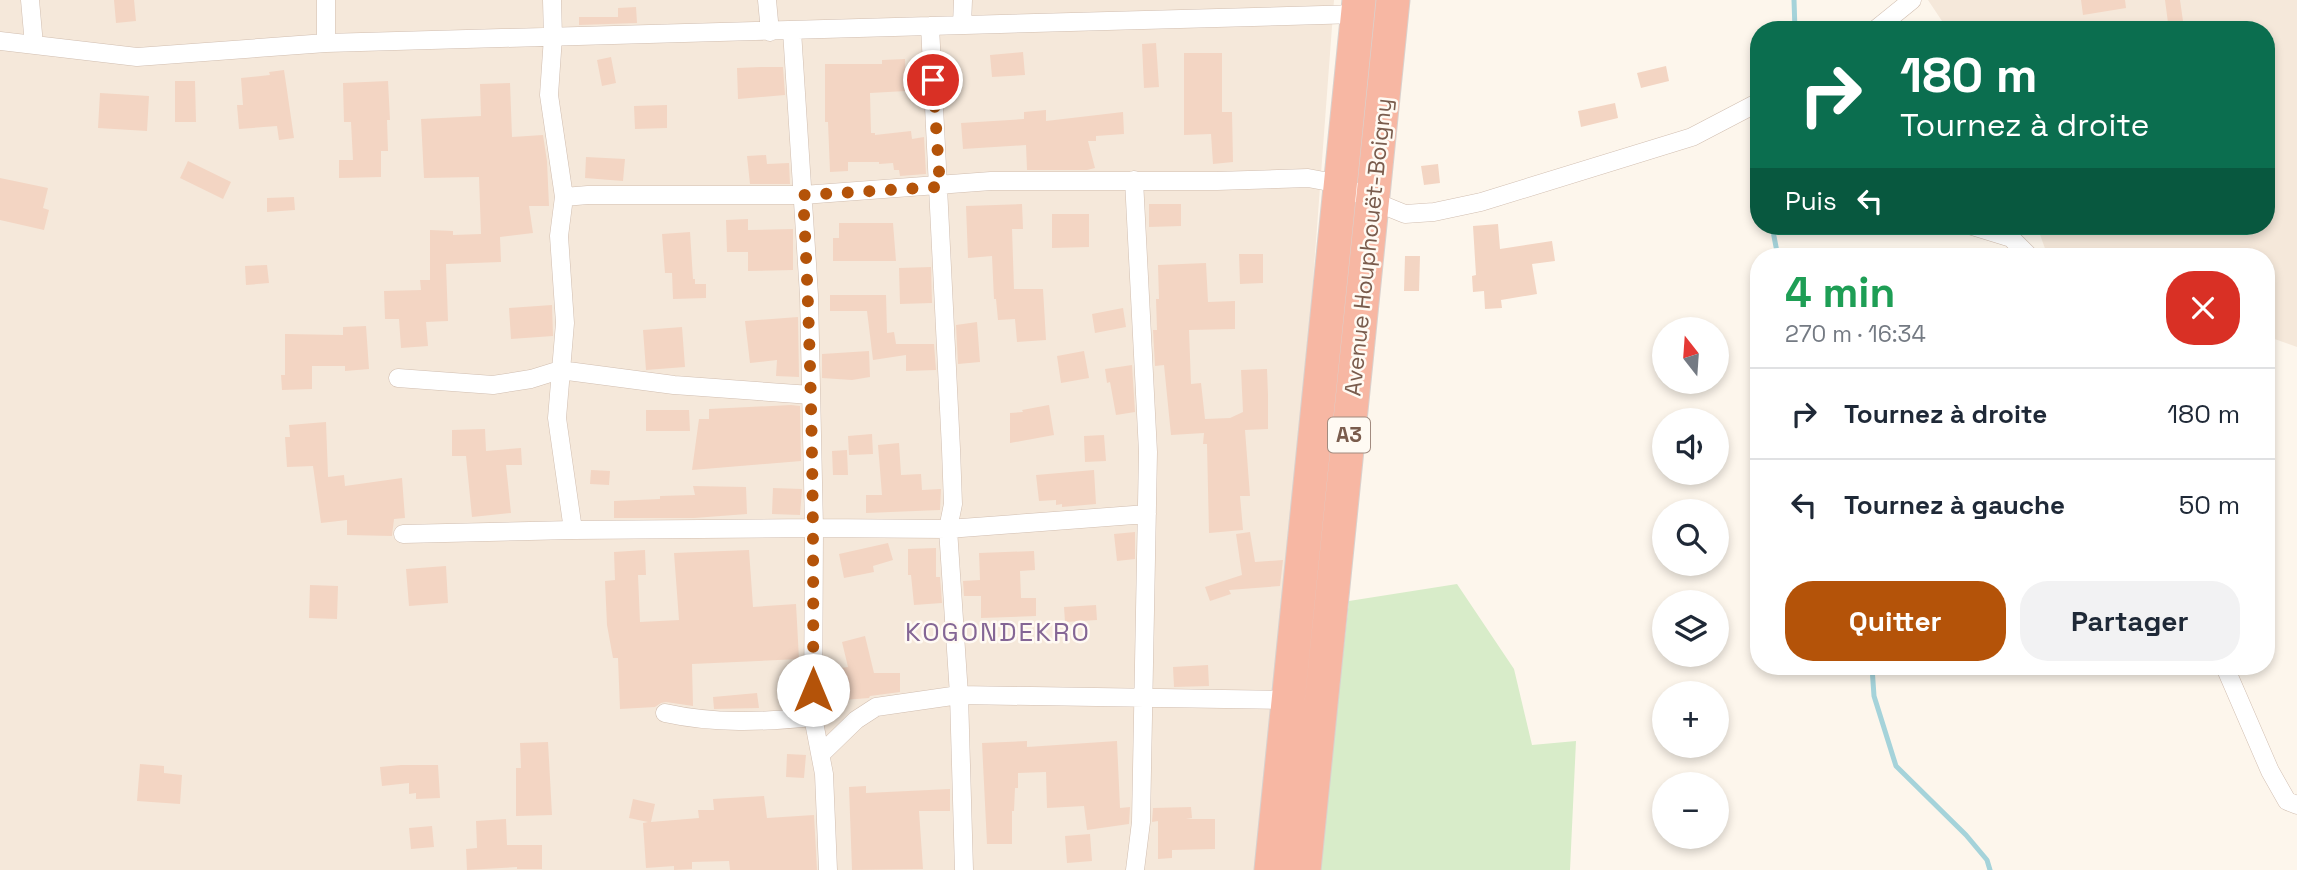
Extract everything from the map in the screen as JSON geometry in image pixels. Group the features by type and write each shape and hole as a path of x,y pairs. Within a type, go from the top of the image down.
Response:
{"highway":[{"name":"Avenue Houphouët-Boigny","path":"1304,870 1393,0"},
{"name":"Avenue Houphouët-Boigny","path":"1271,870 1358,7"}],"street":[{"path":"30,0 34,45"},
{"path":"326,0 326,43"},
{"path":"552,0 553,37 549,94 564,197 559,236 565,323 557,418 573,530"},
{"path":"767,0 770,32"},
{"path":"962,25 963,0"},
{"path":"1886,21 1912,0"},
{"path":"0,41 137,57 326,43 770,32 1358,7"},
{"path":"930,26 940,187 953,504 948,529 959,695 964,870"},
{"path":"792,31 803,195 811,396 814,528 813,718 822,753 828,870"},
{"path":"564,197 588,194 803,195 940,187 991,181 1308,178 1340,184 1405,214 1434,212 1481,202 1692,137 1750,107"},
{"path":"1134,180 1148,452 1141,822 1135,870"},
{"path":"2001,235 2011,238 2021,248"},
{"path":"398,378 492,385 531,379 560,370 674,385 811,396"},
{"path":"403,534 573,530 948,529 1147,514"},
{"path":"2228,675 2270,771 2287,801 2297,805"},
{"path":"822,753 856,720 876,706 959,695 1289,700"},
{"path":"665,713 692,719 766,722 813,718"}],"shaded area":[{"path":"0,0 1334,0 1269,870 0,870"},
{"path":"1928,0 2297,0 2297,347 2275,339 2275,248 2045,248 2040,235 2275,235 2275,21 1942,21"}],"green space":[{"path":"1457,584 1514,669 1532,745 1576,741 1570,870 1319,870 1349,601"}],"building":[{"path":"114,0 134,0 136,21 116,23"},
{"path":"2081,0 2125,0 2126,8 2083,15"},
{"path":"2165,0 2180,0 2183,21 2168,21"},
{"path":"636,7 637,23 579,25 579,17 618,17 618,8"},
{"path":"1156,43 1159,87 1144,88 1142,44"},
{"path":"1023,52 1025,75 992,77 990,55"},
{"path":"1184,53 1222,53 1222,112 1232,112 1233,162 1213,164 1211,134 1184,135"},
{"path":"611,57 616,83 602,86 597,60"},
{"path":"905,59 906,91 870,93 871,133 875,135 911,131 912,139 924,137 926,174 900,176 899,170 894,170 893,163 879,162 848,162 848,171 830,172 828,122 825,122 825,64 882,64 882,60"},
{"path":"1666,66 1669,81 1641,88 1637,73"},
{"path":"783,67 785,95 738,99 737,68"},
{"path":"284,70 294,138 279,140 277,126 239,129 237,105 243,105 241,78 270,75 269,72"},
{"path":"175,81 195,81 196,122 175,122"},
{"path":"388,81 388,151 381,151 381,177 339,178 339,160 353,160 351,122 344,122 343,83"},
{"path":"510,83 512,137 543,135 549,206 529,206 533,233 500,237 501,262 446,264 448,321 426,322 428,346 401,348 399,319 385,319 384,291 421,290 420,280 430,280 430,230 453,231 453,235 481,234 479,177 424,178 421,119 481,116 480,84"},
{"path":"100,93 149,96 147,131 98,128"},
{"path":"1615,103 1618,118 1581,127 1578,111"},
{"path":"667,105 667,128 635,129 634,106"},
{"path":"1046,110 1046,121 1123,112 1124,134 1096,136 1096,141 1088,141 1095,168 1087,170 1027,170 1026,145 963,149 961,123 1024,119 1024,112"},
{"path":"766,155 767,164 789,163 790,184 750,184 747,156"},
{"path":"586,157 625,159 623,181 585,178"},
{"path":"188,161 231,182 223,199 180,178"},
{"path":"1438,164 1440,183 1424,185 1421,166"},
{"path":"0,178 48,188 43,208 49,210 44,230 0,220"},
{"path":"294,197 295,210 267,212 267,198"},
{"path":"1022,204 1023,229 1012,229 1014,289 1043,289 1046,340 1017,342 1015,319 998,320 992,256 968,258 966,206"},
{"path":"1149,204 1181,204 1181,226 1149,227"},
{"path":"1052,214 1089,214 1089,247 1052,248"},
{"path":"748,219 748,230 793,229 793,270 748,271 748,252 727,252 726,220"},
{"path":"839,223 893,223 896,261 833,261 833,238 839,238"},
{"path":"1498,224 1500,249 1552,241 1555,261 1532,264 1537,294 1501,300 1502,308 1485,309 1484,291 1473,292 1472,276 1476,275 1473,226"},
{"path":"690,232 693,279 695,284 706,284 706,298 673,299 672,273 665,273 662,234"},
{"path":"1239,254 1263,254 1263,283 1240,284"},
{"path":"1405,256 1420,256 1419,291 1404,291"},
{"path":"1206,263 1208,302 1235,301 1235,329 1189,330 1191,384 1201,383 1205,419 1230,418 1243,412 1241,370 1267,369 1268,395 1268,429 1245,430 1250,496 1240,496 1243,530 1209,533 1207,444 1203,444 1204,433 1171,435 1164,365 1155,366 1153,330 1157,330 1158,265"},
{"path":"267,265 269,283 246,285 245,266"},
{"path":"931,267 932,303 900,304 899,268"},
{"path":"830,295 886,295 887,333 894,332 896,344 934,344 936,370 906,371 906,355 873,360 867,311 830,311"},
{"path":"552,305 553,336 511,339 509,308"},
{"path":"1123,308 1126,327 1095,333 1092,314"},
{"path":"798,317 799,377 776,376 777,360 750,363 745,321"},
{"path":"977,322 980,362 958,364 956,325"},
{"path":"366,326 369,369 345,371 345,366 312,366 312,389 282,390 281,375 285,375 285,334 343,335 343,327"},
{"path":"682,327 685,367 646,370 643,330"},
{"path":"869,351 870,377 852,380 822,378 822,354"},
{"path":"1084,351 1089,378 1061,383 1057,356"},
{"path":"1132,365 1135,412 1116,415 1105,369"},
{"path":"1049,405 1054,435 1010,443 1010,413"},
{"path":"800,406 801,461 692,470 699,419 709,419 709,409"},
{"path":"646,410 689,410 690,431 646,431"},
{"path":"326,422 328,477 344,475 345,486 402,478 405,518 394,519 392,536 347,535 347,520 321,523 313,466 287,467 285,437 290,437 289,425"},
{"path":"485,429 486,451 521,448 522,465 506,465 511,513 472,517 466,456 452,456 452,430"},
{"path":"872,434 873,454 849,455 848,436"},
{"path":"1104,435 1106,461 1085,462 1084,436"},
{"path":"899,443 901,475 921,474 922,490 941,489 940,510 866,513 866,495 882,495 878,445"},
{"path":"847,450 848,475 833,475 832,451"},
{"path":"591,470 610,471 609,485 590,484"},
{"path":"1094,470 1096,504 1062,507 1062,504 1056,505 1056,500 1039,501 1036,475"},
{"path":"693,486 746,487 747,514 694,518 614,518 614,501 695,495"},
{"path":"773,488 802,489 800,515 772,514"},
{"path":"1135,532 1135,559 1117,561 1114,534"},
{"path":"1250,532 1255,562 1283,560 1280,586 1229,590 1231,594 1210,601 1205,587 1242,575 1236,534"},
{"path":"888,543 893,560 873,566 874,572 844,578 839,554"},
{"path":"936,548 936,577 940,577 942,603 914,605 911,575 908,575 908,549"},
{"path":"645,550 646,575 638,575 640,622 679,620 674,553 749,550 753,607 796,604 799,659 692,664 693,706 666,702 655,707 620,709 618,658 613,658 607,625 605,581 615,580 614,552"},
{"path":"1034,551 1035,570 1020,571 1021,598 1036,598 1036,616 981,618 981,596 964,596 963,581 980,580 979,553"},
{"path":"446,566 448,603 409,606 406,569"},
{"path":"310,585 338,586 337,619 309,618"},
{"path":"1096,605 1097,620 1065,622 1064,607"},
{"path":"865,636 874,673 900,673 900,692 843,700 841,668 848,667 842,642"},
{"path":"1208,665 1209,686 1174,687 1173,667"},
{"path":"757,693 759,708 714,709 713,697"},
{"path":"1027,741 1027,747 1117,741 1120,808 1130,807 1129,824 1087,830 1084,806 1047,808 1046,772 1018,773 1018,788 1015,788 1012,811 1012,844 987,844 982,743"},
{"path":"548,742 552,815 516,816 516,768 521,768 520,743"},
{"path":"787,754 806,755 804,778 786,777"},
{"path":"140,764 164,766 164,773 182,775 180,804 137,801"},
{"path":"438,765 440,798 416,799 416,793 409,794 409,783 382,786 380,767"},
{"path":"866,786 866,793 950,789 950,811 919,811 923,869 852,870 849,787"},
{"path":"764,796 767,818 814,815 817,870 730,870 729,861 692,862 692,869 674,870 674,866 646,868 643,823 648,822 629,818 633,799 655,804 651,822 699,818 698,810 714,810 713,799"},
{"path":"1191,807 1192,818 1186,819 1215,819 1215,849 1172,850 1172,858 1158,859 1158,821 1152,822 1153,808"},
{"path":"506,819 507,845 542,845 542,869 517,867 467,870 466,849 477,848 476,821"},
{"path":"432,826 434,847 411,849 409,828"},
{"path":"1090,834 1092,861 1067,863 1065,836"}],"waterway":[{"path":"1794,0 1795,21"},
{"path":"1774,235 1776,248"},
{"path":"1873,675 1874,696 1896,766 1966,835 1987,860 1990,870"}],"district":[{"name":"KOGONDEKRO","path":"998,632"}],"route":[{"path":"813,690 814,528 809,295 803,195 940,187 933,80"}]}
